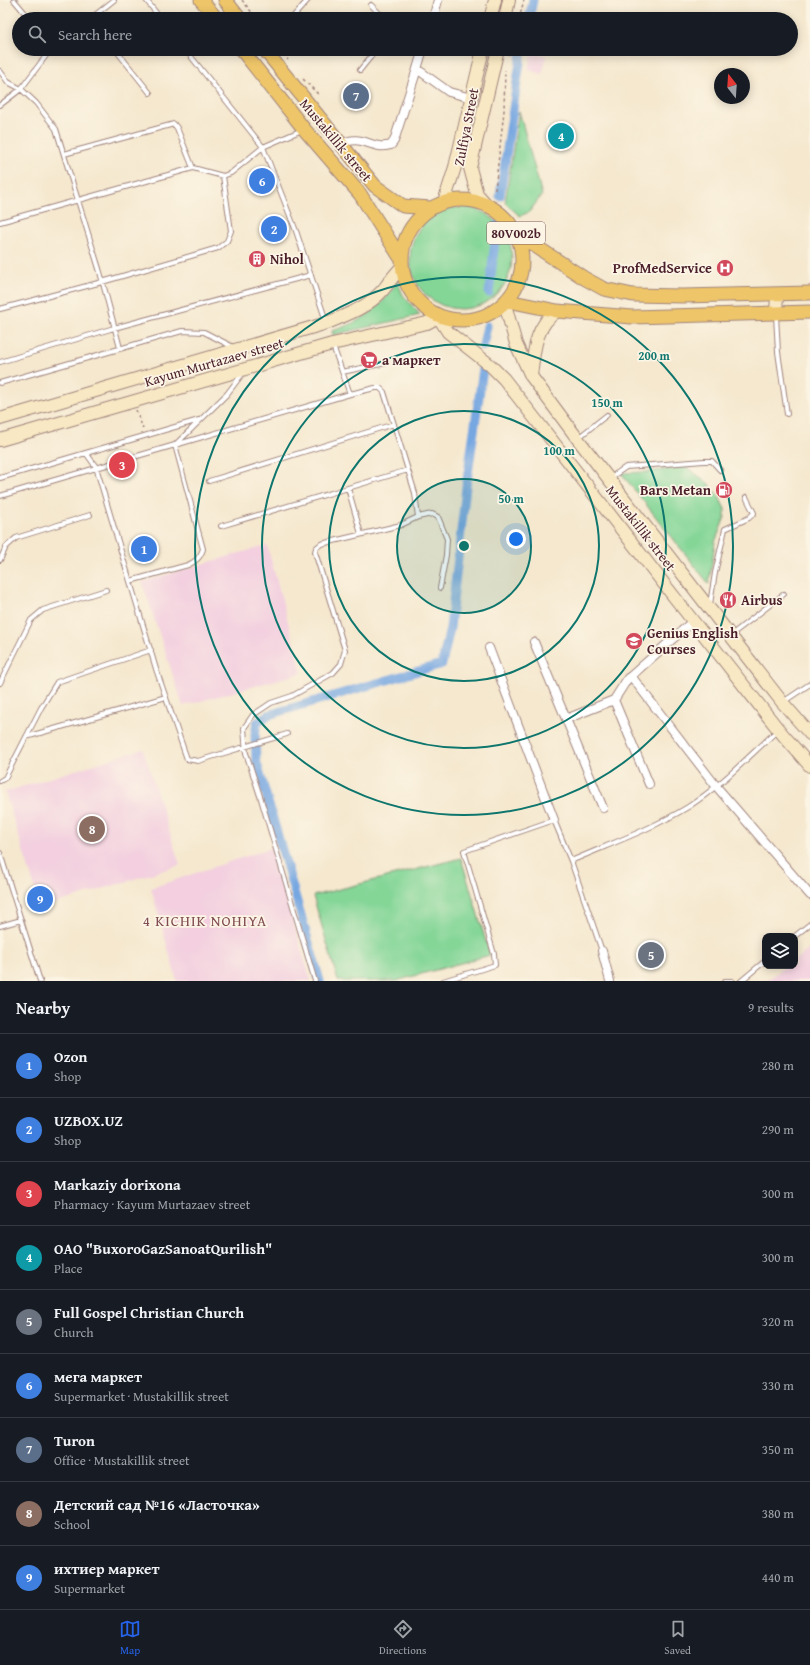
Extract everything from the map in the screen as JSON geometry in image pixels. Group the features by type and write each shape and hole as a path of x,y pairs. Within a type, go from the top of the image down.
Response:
{"main road":[{"path":"201,0 211,12"},
{"path":"224,0 234,12"},
{"path":"492,12 495,0"},
{"path":"506,12 509,0"},
{"name":"Mustakillik street","path":"246,56 304,129 360,194 400,262 407,288 419,304 439,318 448,332 490,365 504,379 778,730 810,766"},
{"name":"Mustakillik street","path":"270,56 340,145 375,186 403,206 431,208"},
{"name":"Zulfiya Street","path":"444,202 481,56"},
{"name":"Zulfiya Street","path":"488,206 477,194 470,168 496,56"},
{"name":"Mustakillik street","path":"400,262 406,236 416,220 431,208 444,202 459,200 474,201 488,206 506,216 517,234 522,254 521,276 506,302 519,352 531,376 577,438 782,702 810,734"},
{"path":"517,234 584,278 604,289 633,295 682,296 810,293"},
{"name":"Kayum Murtazaev street","path":"0,419 239,350 327,323 351,314 368,304 383,290 400,262"},
{"path":"776,313 777,294"},
{"path":"439,318 475,318 489,314 506,302 557,311 632,317 810,312"},
{"path":"531,376 538,334 548,317 557,311"},
{"name":"Kayum Murtazaev street","path":"0,440 332,344 427,323 439,318"},
{"path":"696,625 713,613"}],"street":[{"path":"435,12 438,0"},
{"path":"340,145 346,141 360,140 367,141 376,146 391,144 394,141 420,56"},
{"path":"417,68 449,92 471,98"},
{"path":"566,719 614,700 628,678 696,625"},
{"path":"534,642 603,808"},
{"path":"489,648 554,820"},
{"path":"631,676 716,786 810,895"},
{"path":"614,700 650,784"},
{"path":"602,951 610,981"}],"lane":[{"path":"14,0 24,12"},
{"path":"99,12 114,0"},
{"path":"146,0 155,12"},
{"path":"297,12 308,0"},
{"path":"371,5 378,12"},
{"path":"0,105 21,89 46,56"},
{"path":"120,56 150,93"},
{"path":"191,56 263,147 296,232 327,323"},
{"path":"360,70 371,56"},
{"path":"0,71 8,82 21,89 36,104 56,129 102,282 120,348"},
{"path":"64,154 174,124 193,168"},
{"path":"0,222 193,168 223,176 231,173 263,147 304,129"},
{"path":"0,309 102,282 218,248 227,241 231,231 223,176"},
{"path":"0,362 114,328 311,275"},
{"path":"776,313 778,352 787,414"},
{"path":"0,383 182,331 204,332 239,350"},
{"path":"332,344 350,394"},
{"path":"342,372 386,363"},
{"path":"175,445 234,386 246,368"},
{"path":"0,496 350,394 380,388 384,392 415,493 418,517"},
{"path":"577,438 607,415"},
{"path":"0,478 202,419"},
{"path":"209,482 394,424"},
{"path":"130,581 188,566 196,561 201,555 203,549 175,445"},
{"path":"86,453 96,467 151,650 187,758 198,761 252,743 287,734"},
{"path":"609,479 626,467 712,461 720,470"},
{"path":"221,526 408,470"},
{"path":"348,488 361,534"},
{"path":"713,613 715,573 726,530 749,518 754,513 746,497"},
{"path":"314,981 245,746 244,728 252,715 271,703 292,696 333,673 341,664 345,650 315,552 316,548 321,544 401,525 418,517 432,514 438,517 447,539 446,555 440,588"},
{"path":"0,560 6,548 16,538 90,515"},
{"path":"0,683 31,620 43,610 106,590"},
{"path":"731,635 784,594"},
{"path":"0,781 5,778 40,708 57,682 151,650"},
{"path":"782,702 810,684"},
{"path":"26,737 166,697"},
{"path":"571,861 651,826 688,807 716,786 778,730"},
{"path":"443,981 495,965 494,954 464,851 554,820 571,861 602,951"},
{"path":"0,853 40,981"},
{"path":"0,926 21,920"},
{"path":"798,934 810,924"},
{"path":"741,981 762,964"},
{"path":"725,981 732,981"}],"path":[{"path":"242,0 251,12"},
{"path":"521,12 524,0"},
{"path":"286,56 292,64"},
{"path":"506,61 508,56"},
{"path":"494,190 504,111 505,67"},
{"path":"299,75 320,96"},
{"path":"133,401 145,436"}],"shaded area":[{"path":"531,56 547,56 542,74 528,70"},
{"path":"267,545 302,673 183,706 142,582"},
{"path":"143,749 180,865 41,908 5,792"},
{"path":"271,848 311,981 177,981 151,888"},
{"path":"810,949 810,981 766,981 782,969 798,969 798,958"}],"green space":[{"path":"519,111 542,195 529,212 520,216 505,203"},
{"path":"461,207 480,211 497,222 508,239 512,258 508,277 497,294 480,305 461,309 442,305 425,294 414,277 410,258 414,239 425,222 442,211"},
{"path":"397,281 403,295 420,315 333,335 332,331 361,319 370,313 385,299"},
{"path":"684,467 688,468 708,483 719,497 725,509 725,517 715,542 709,584 621,473 648,472"},
{"path":"461,858 490,955 396,981 338,981 313,896"}],"waterway":[{"path":"530,12 533,0"},
{"path":"500,196 521,56"},
{"path":"489,293 497,225"},
{"path":"483,346 487,326"},
{"path":"320,981 256,760 255,734 257,723 268,715 442,664 450,628 466,487 483,369"}],"place":[{"name":"Turon","path":"356,96"},
{"name":"ОАО \"BuxoroGazSanoatQurilish\"","path":"561,136"},
{"name":"мега маркет","path":"262,181"},
{"name":"UZBOX.UZ","path":"274,229"},
{"name":"Nihol","path":"257,259"},
{"name":"ProfMedService","path":"725,268"},
{"name":"а маркет","path":"369,360"},
{"name":"Markaziy dorixona","path":"122,465"},
{"name":"Bars Metan","path":"724,490"},
{"name":"Ozon","path":"144,549"},
{"name":"Airbus","path":"728,600"},
{"name":"Genius English Courses","path":"634,641"},
{"name":"Детский сад №16 «Ласточка»","path":"92,829"},
{"name":"ихтиер маркет","path":"40,899"},
{"name":"Full Gospel Christian Church","path":"651,955"}],"district":[{"name":"4 KICHIK NOHIYA","path":"205,921"}]}
